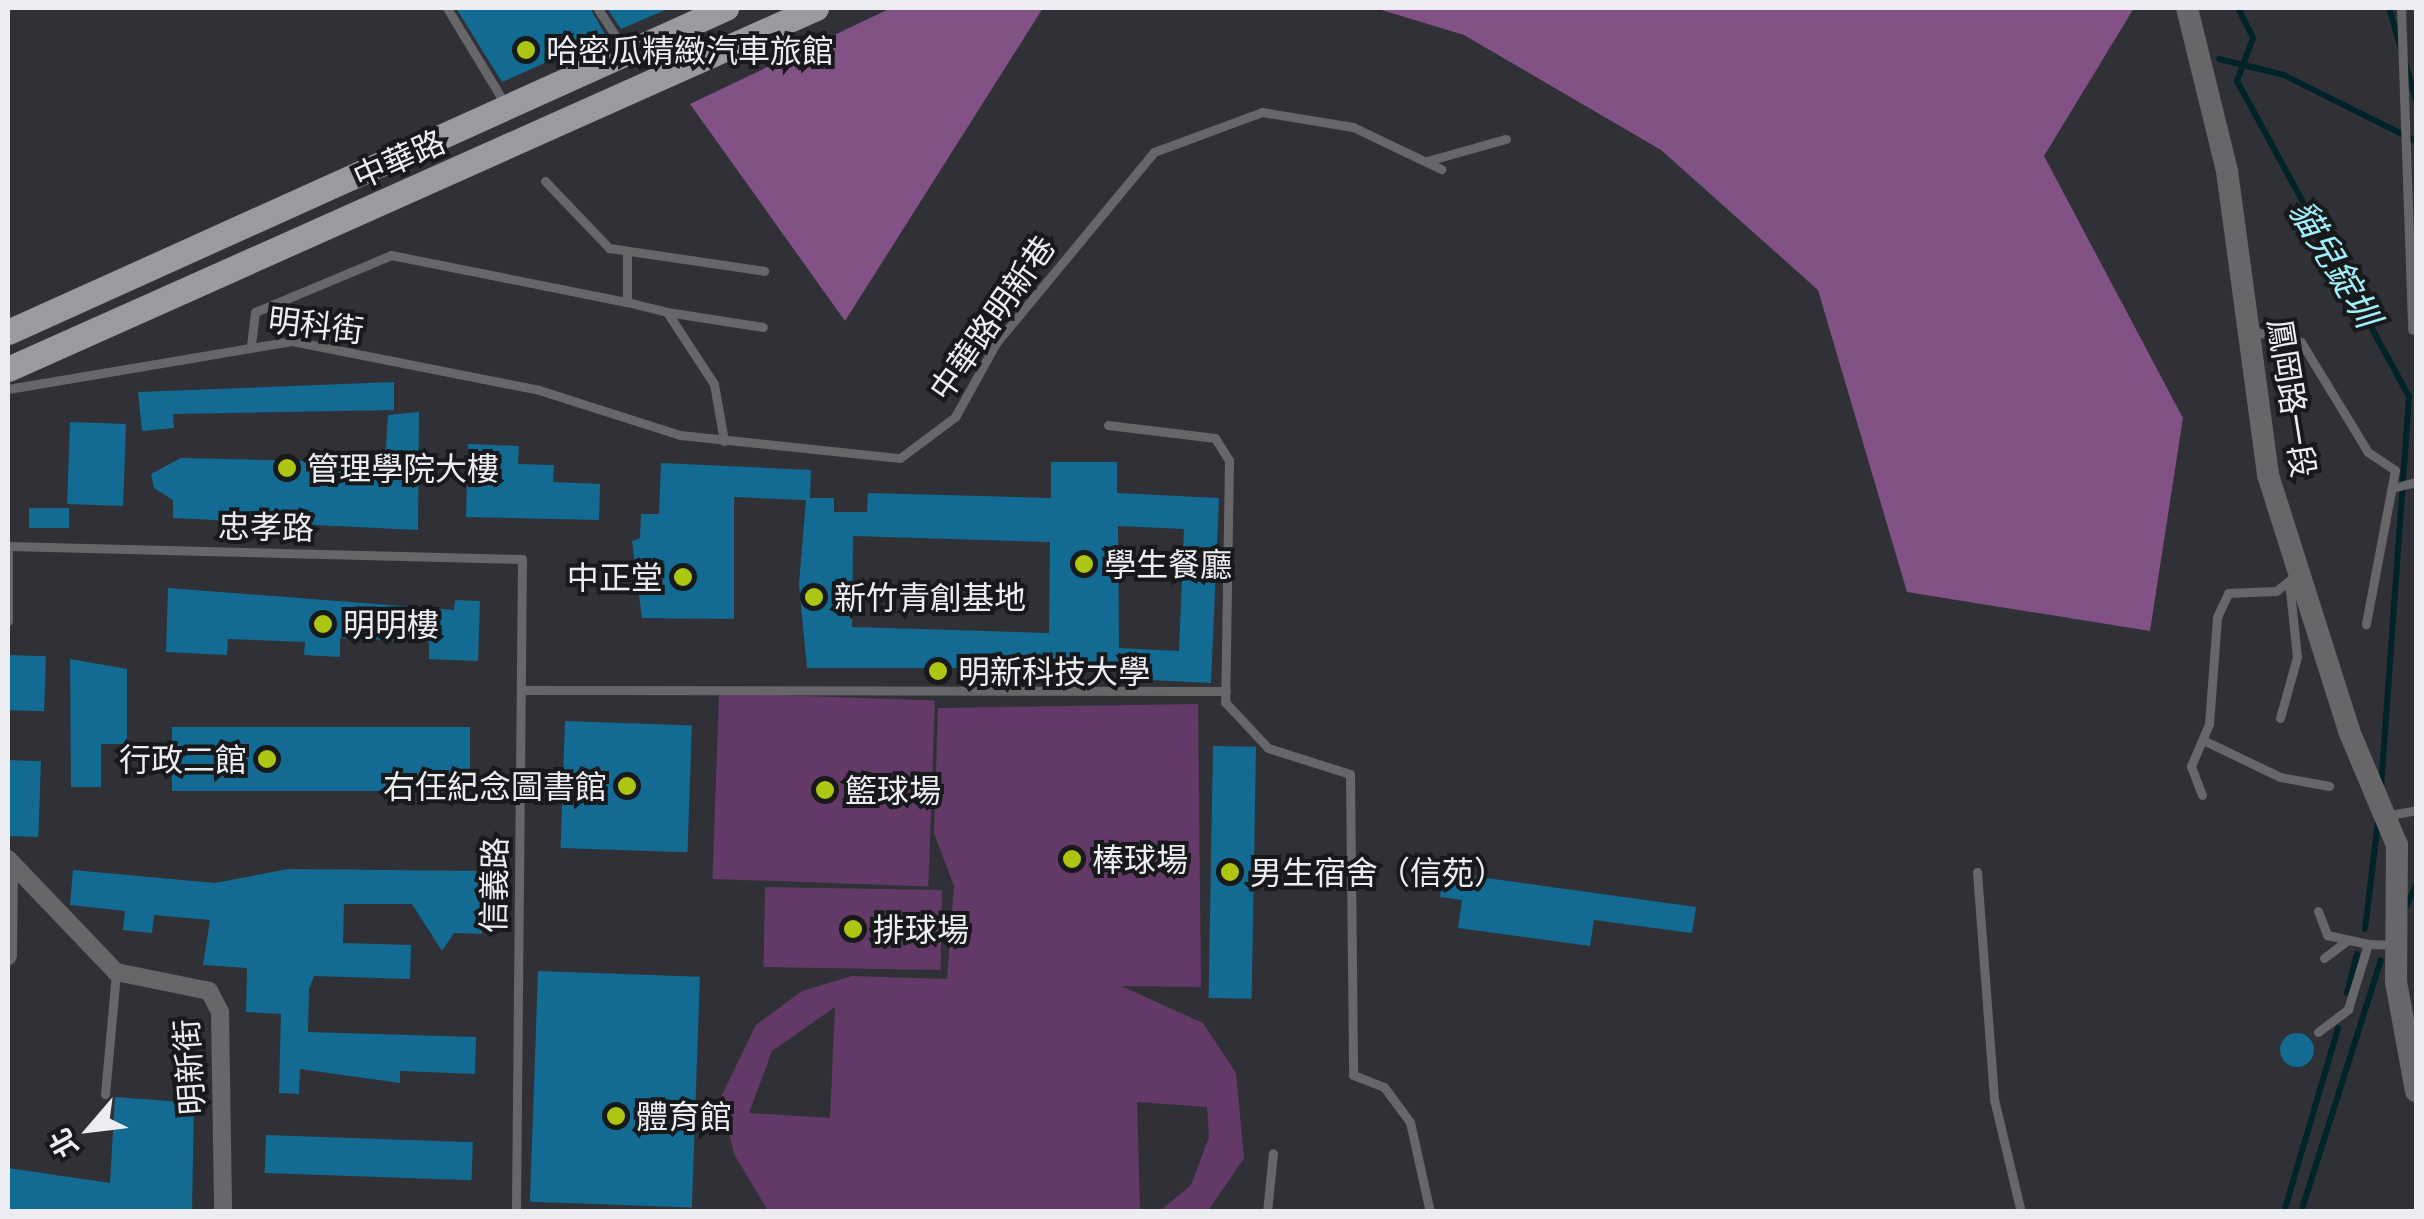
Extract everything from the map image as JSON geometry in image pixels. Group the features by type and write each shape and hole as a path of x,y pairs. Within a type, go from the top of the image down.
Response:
{"main road":[{"name":"中華路","path":"8,332 628,55 676,20 726,8"},
{"name":"中華路","path":"8,368 816,8"}],"street":[{"name":"鳳岡路一段","path":"2187,8 2228,171 2268,475 2294,577 2386,816"},
{"path":"2386,816 2396,845 2394,945 2416,1091"},
{"path":"8,860 8,956"},
{"path":"8,860 116,972"},
{"name":"明新街","path":"116,972 209,991 220,1012 223,1212"}],"lane":[{"path":"447,8 508,109"},
{"path":"2401,8 2412,220 2412,330"},
{"path":"598,9 628,55"},
{"name":"中華路明新巷","path":"724,441 876,459 918,453 955,417 996,343 1089,223 1154,152 1242,114 1352,127 1441,169"},
{"path":"1427,161 1506,139"},
{"path":"544,181 609,248 764,270"},
{"path":"627,253 628,302 763,327"},
{"name":"明科街","path":"628,302 391,255 255,312 252,344 292,341 485,379 724,441"},
{"path":"667,312 714,384 724,441"},
{"path":"2248,330 2301,342 2368,452 2395,470 2396,487 2378,527 2366,624"},
{"path":"8,389 252,344"},
{"path":"1108,425 1215,438 1229,460 1226,691 1268,748 1350,774 1354,1075 1384,1087 1410,1122 1430,1212"},
{"path":"2396,487 2416,482"},
{"path":"8,546 8,622"},
{"name":"忠孝路","path":"8,546 522,558"},
{"name":"信義路","path":"516,1212 522,558"},
{"path":"2280,718 2297,657 2294,577"},
{"path":"2202,795 2192,766 2205,741 2218,617 2228,594 2276,592 2294,577"},
{"path":"521,690 1226,691"},
{"path":"2205,741 2280,777 2328,786"},
{"path":"2386,816 2416,810"},
{"path":"1977,872 1994,1099 2022,1212"},
{"path":"2318,911 2326,935 2394,945"},
{"path":"2324,958 2348,940"},
{"path":"2318,1032 2348,1009 2368,944"},
{"path":"105,1094 116,972"},
{"path":"1267,1212 1273,1153"}],"shaded area":[{"path":"891,8 1043,8 845,321 690,104"},
{"path":"1375,8 2134,8 2044,156 2183,418 2150,631 1907,592 1818,290 1661,150 1464,35"},
{"name":"籃球場","path":"719,693 935,701 928,886 713,879"},
{"path":"1198,704 1201,987 1121,986 1203,1023 1236,1073 1244,1158 1208,1211 1160,1211 1191,1185 1209,1137 1207,1107 1137,1102 1140,1211 768,1211 734,1154 721,1097 756,1025 802,991 852,976 947,979 954,886 934,833 938,708","holes":["835,1007 830,1118 749,1113 772,1051"]},
{"name":"排球場","path":"765,887 942,890 941,970 764,967"}],"building":[{"name":"哈密瓜精緻汽車旅館","path":"456,8 590,8 606,36 502,82"},
{"path":"607,8 670,8 621,29"},
{"path":"394,382 394,410 173,414 174,428 142,431 138,392"},
{"name":"管理學院大樓","path":"419,412 418,530 173,518 173,500 154,488 151,474 181,458 385,463 388,415"},
{"path":"70,422 126,424 123,506 67,504"},
{"path":"468,444 519,446 518,464 554,465 553,482 600,484 599,520 466,517"},
{"path":"1051,462 1117,462 1117,493 1219,498 1211,683 1129,679 1130,668 807,668 799,584 806,500 734,497 734,619 642,618 632,541 640,538 641,514 659,514 661,463 811,470 810,498 834,498 834,512 867,512 868,493 1051,498","holes":["1118,526 1184,529 1179,651 1119,648","853,536 1050,542 1049,633 852,627"]},
{"path":"29,508 69,508 69,528 29,528"},
{"name":"明明樓","path":"168,588 454,610 455,600 480,601 478,661 429,659 429,642 340,638 340,657 304,655 305,642 228,639 227,655 166,652"},
{"path":"8,655 46,656 44,711 8,710"},
{"path":"70,659 127,669 127,744 101,744 101,787 71,787"},
{"name":"右任紀念圖書館","path":"565,721 692,725 687,852 561,848"},
{"name":"行政二館","path":"172,727 470,727 470,791 172,791"},
{"name":"男生宿舍（信苑）","path":"1213,746 1256,747 1252,999 1209,998"},
{"path":"8,760 41,761 38,837 8,836"},
{"path":"288,869 485,871 482,934 454,933 442,951 412,904 344,904 343,943 411,945 410,979 314,976 309,989 308,1032 476,1037 475,1074 400,1071 400,1083 300,1069 299,1094 279,1093 281,1014 246,1012 247,968 203,965 210,920 154,915 152,933 123,930 125,911 70,905 73,870 215,883"},
{"path":"1443,872 1696,907 1692,933 1594,920 1590,946 1458,928 1462,900 1440,897"},
{"name":"體育館","path":"538,971 700,977 692,1208 530,1202"},
{"path":"2297,1033 2309,1038 2314,1050 2309,1062 2297,1067 2285,1062 2280,1050 2285,1038"},
{"path":"115,1097 194,1103 192,1212 8,1212 8,1168 110,1183"},
{"path":"266,1135 473,1142 472,1180 265,1173"}],"waterway":[{"name":"貓兒錠圳","path":"2238,8 2253,38 2237,81 2409,397 2381,784"},
{"path":"2389,8 2416,100"},
{"path":"2219,59 2284,75 2416,141"},
{"name":"貓兒錠圳","path":"2365,929 2378,821"},
{"path":"2404,911 2416,885"},
{"name":"貓兒錠圳","path":"2347,993 2357,954"},
{"path":"2301,1212 2381,960"},
{"name":"貓兒錠圳","path":"2284,1212 2338,1028"}],"place":[{"name":"哈密瓜精緻汽車旅館","path":"526,50"},
{"name":"管理學院大樓","path":"287,468"},
{"name":"學生餐廳","path":"1084,564"},
{"name":"中正堂","path":"683,577"},
{"name":"新竹青創基地","path":"814,597"},
{"name":"明明樓","path":"323,624"},
{"name":"明新科技大學","path":"938,671"},
{"name":"行政二館","path":"267,759"},
{"name":"右任紀念圖書館","path":"627,786"},
{"name":"籃球場","path":"825,790"},
{"name":"棒球場","path":"1072,859"},
{"name":"男生宿舍（信苑）","path":"1230,872"},
{"name":"排球場","path":"853,929"},
{"name":"體育館","path":"616,1116"}]}
